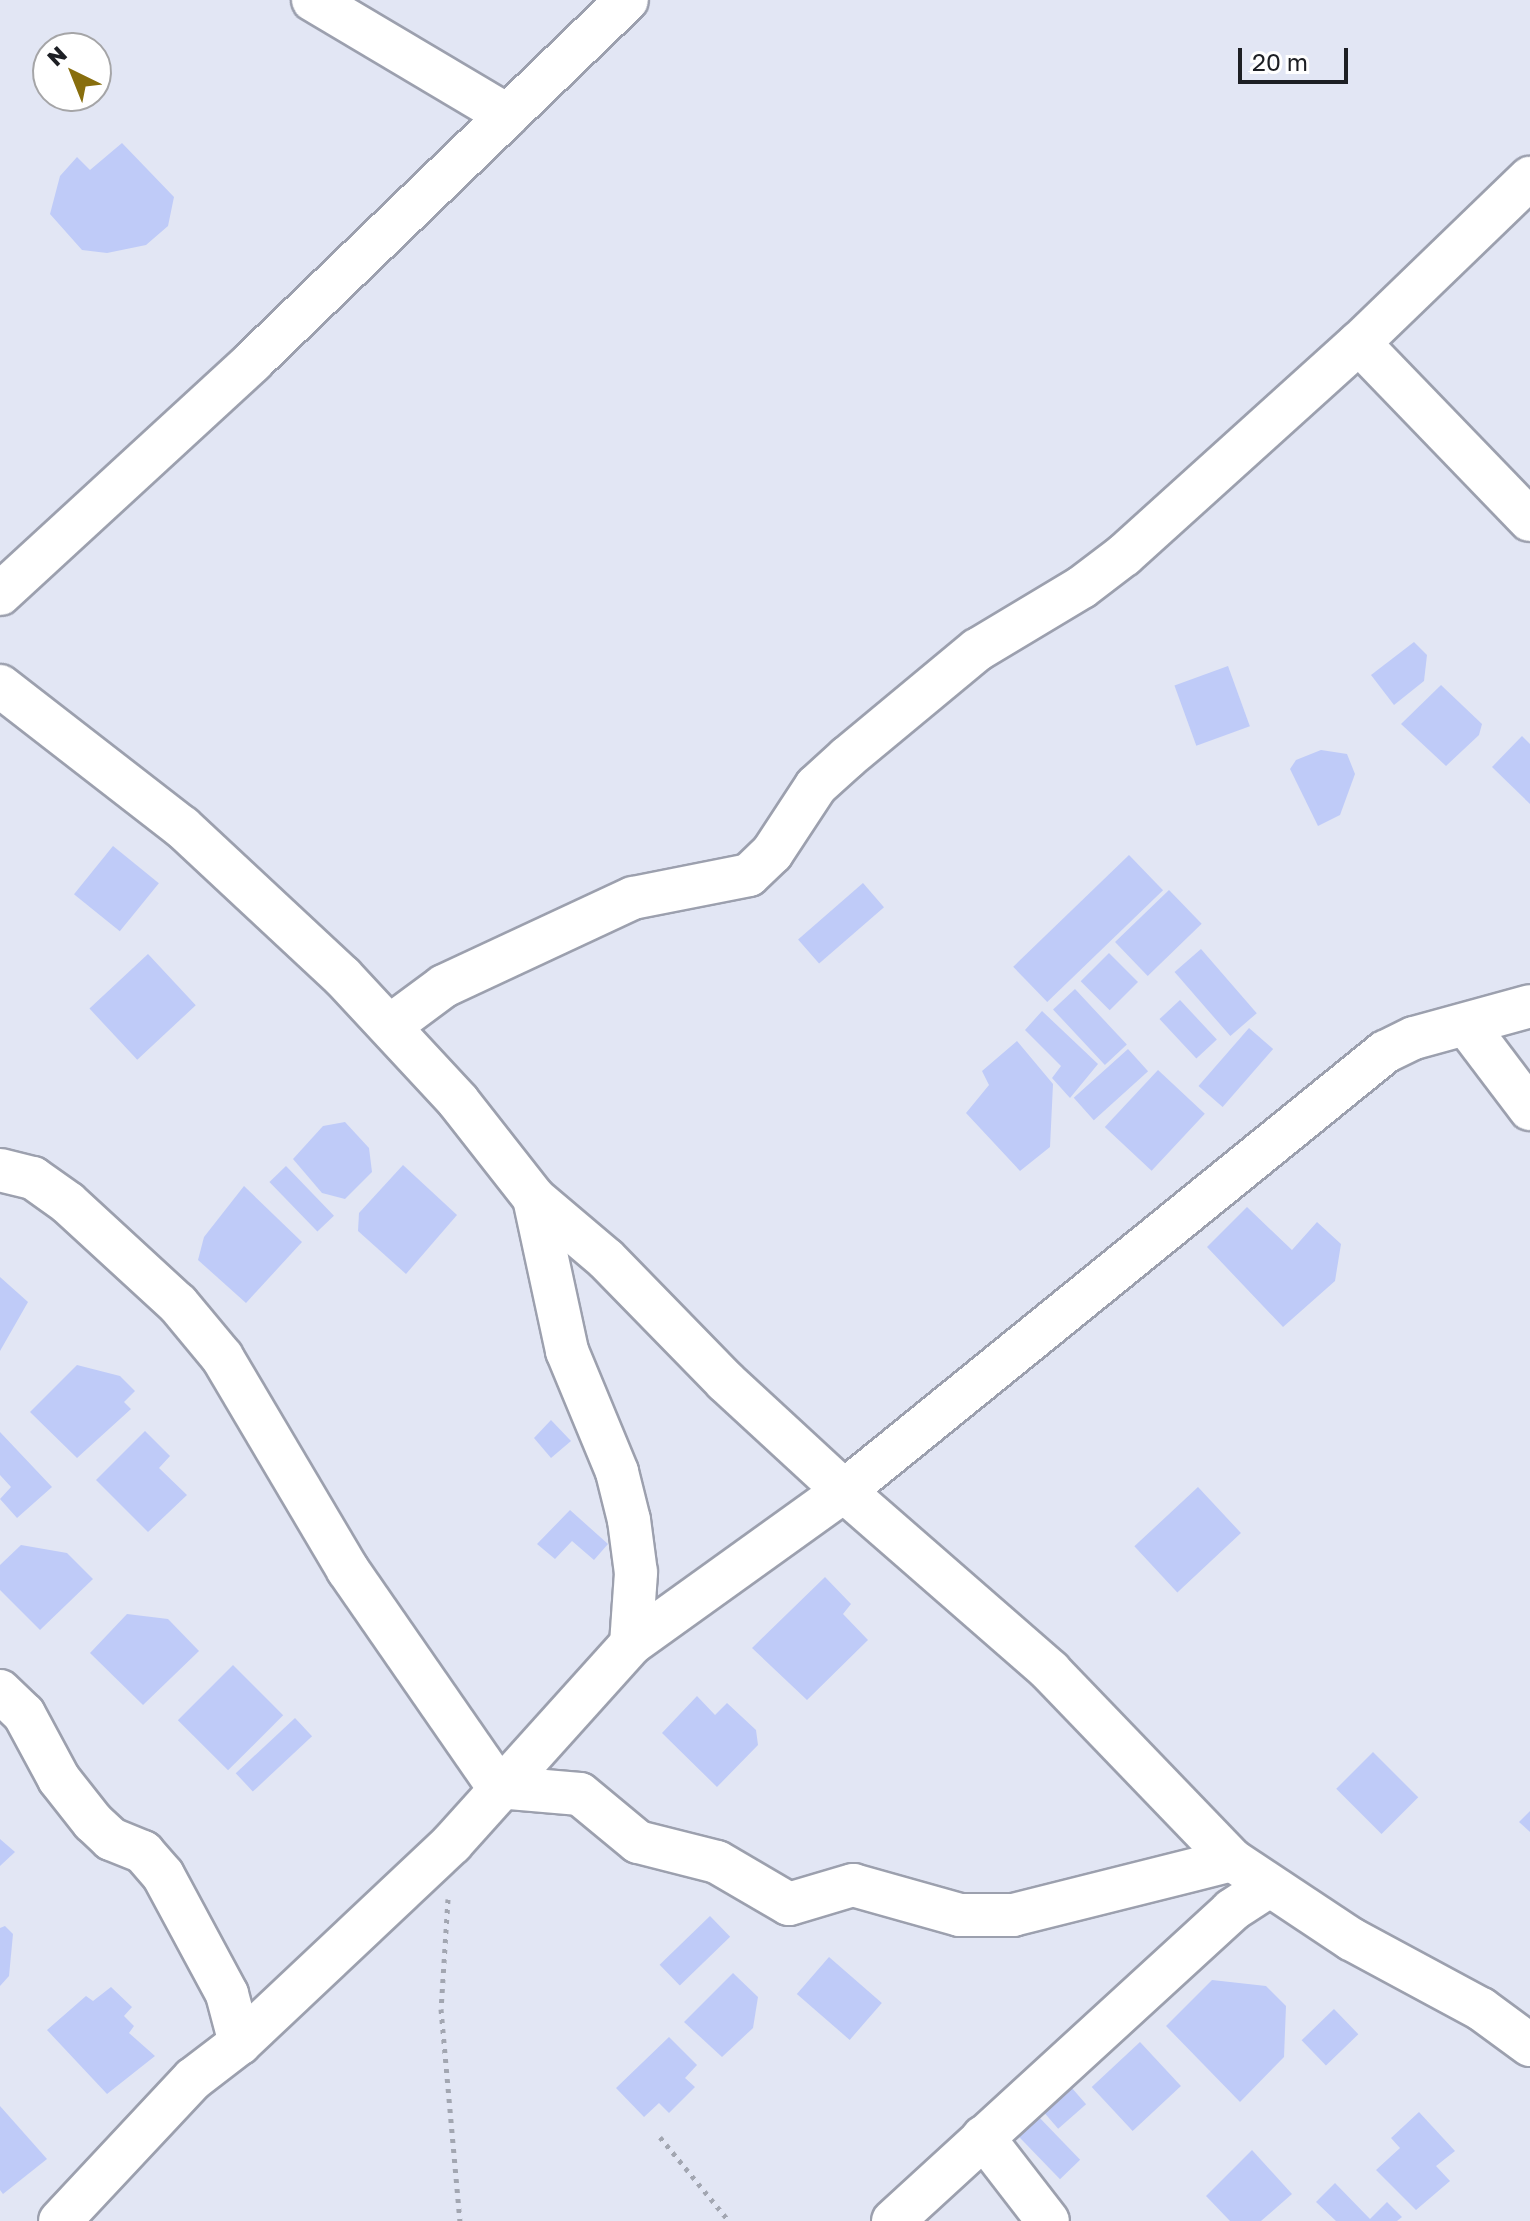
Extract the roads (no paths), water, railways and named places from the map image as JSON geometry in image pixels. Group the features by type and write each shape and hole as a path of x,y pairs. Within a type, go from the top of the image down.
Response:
{"street":[{"path":"313,0 507,115"},
{"path":"0,594 252,362 627,0"},
{"path":"390,1026 444,986 633,898 749,875 772,853 816,786 848,757 977,650 1082,587 1124,555 1359,343 1530,178"},
{"path":"1359,343 1530,520"},
{"path":"0,686 182,827 390,1026 534,1198 606,1259 726,1382 844,1491 1050,1671 1232,1860 1351,1939 1481,2009 1530,2045"},
{"path":"60,2221 193,2079 240,2043 452,1843 498,1787 564,1722 631,1644 844,1491 1385,1052 1414,1038 1468,1027 1530,1006"},
{"path":"1468,1027 1530,1109"},
{"path":"0,1170 33,1178 59,1195 178,1304 222,1357 348,1570 498,1787"},
{"path":"534,1198 567,1351 617,1472 629,1520 636,1573 631,1644"},
{"path":"0,1691 24,1714 59,1779 93,1822 111,1839 143,1852 171,1887 227,1994 240,2043"},
{"path":"498,1787 580,1794 638,1842 717,1862 789,1904 853,1885 960,1915 1013,1915 1232,1860"},
{"path":"893,2221 1232,1910 1269,1886"},
{"path":"983,2137 1048,2221"}]}
